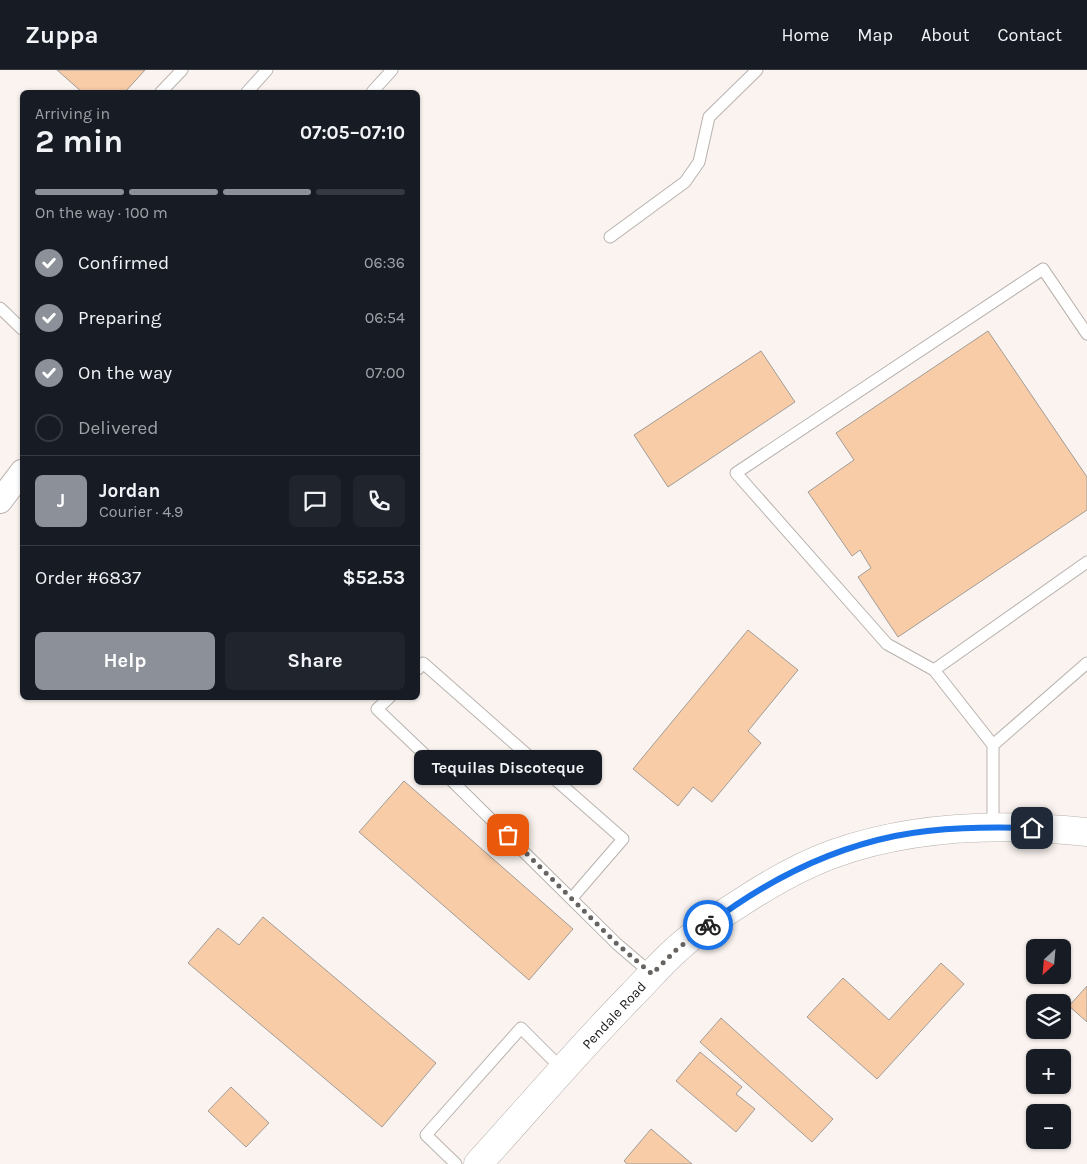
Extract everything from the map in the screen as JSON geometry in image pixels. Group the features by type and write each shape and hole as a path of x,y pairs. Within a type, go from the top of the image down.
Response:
{"street":[{"path":"0,501 20,475"},
{"name":"Pendale Road","path":"478,1164 606,1022 676,950 717,918 789,874 859,845 896,836 936,830 993,827 1051,828 1087,832"}],"lane":[{"path":"163,90 182,70"},
{"path":"249,90 267,70"},
{"path":"610,237 685,182 699,162 710,117 757,70"},
{"path":"374,90 390,71"},
{"path":"993,827 993,745 934,670 887,644 736,473 1044,269 1087,334"},
{"path":"0,308 20,327"},
{"path":"934,670 1087,562"},
{"path":"420,667 423,663 623,839 572,898"},
{"path":"993,745 1087,663"},
{"path":"387,700 377,709 617,944 652,974"},
{"path":"456,1164 426,1135 521,1028 563,1070"}],"building":[{"path":"57,70 145,70 127,90 80,90"},
{"path":"988,331 1087,477 1087,510 898,637 858,577 871,568 860,550 852,556 808,492 854,460 836,433"},
{"path":"761,351 795,402 668,487 634,435"},
{"path":"748,630 798,670 748,731 761,743 712,802 693,787 678,806 633,769"},
{"path":"404,781 573,929 529,980 359,832"},
{"path":"263,917 436,1063 382,1127 188,963 218,928 239,945"},
{"path":"941,963 964,984 877,1079 807,1017 843,978 889,1020"},
{"path":"1087,986 1087,1022 1071,1008 1071,1004"},
{"path":"721,1018 833,1119 812,1142 700,1042"},
{"path":"700,1052 742,1087 736,1094 755,1109 736,1132 676,1081"},
{"path":"231,1087 269,1123 246,1147 208,1111"},
{"path":"651,1129 692,1164 627,1164 624,1161"}],"way so far":[{"path":"508,835 617,944 652,974 676,950 708,925"}],"place":[{"name":"Tequilas Discoteque","path":"508,835"}],"route":[{"path":"708,925 760,890 796,870 859,845 896,836 936,830 993,827 1032,828"}]}
